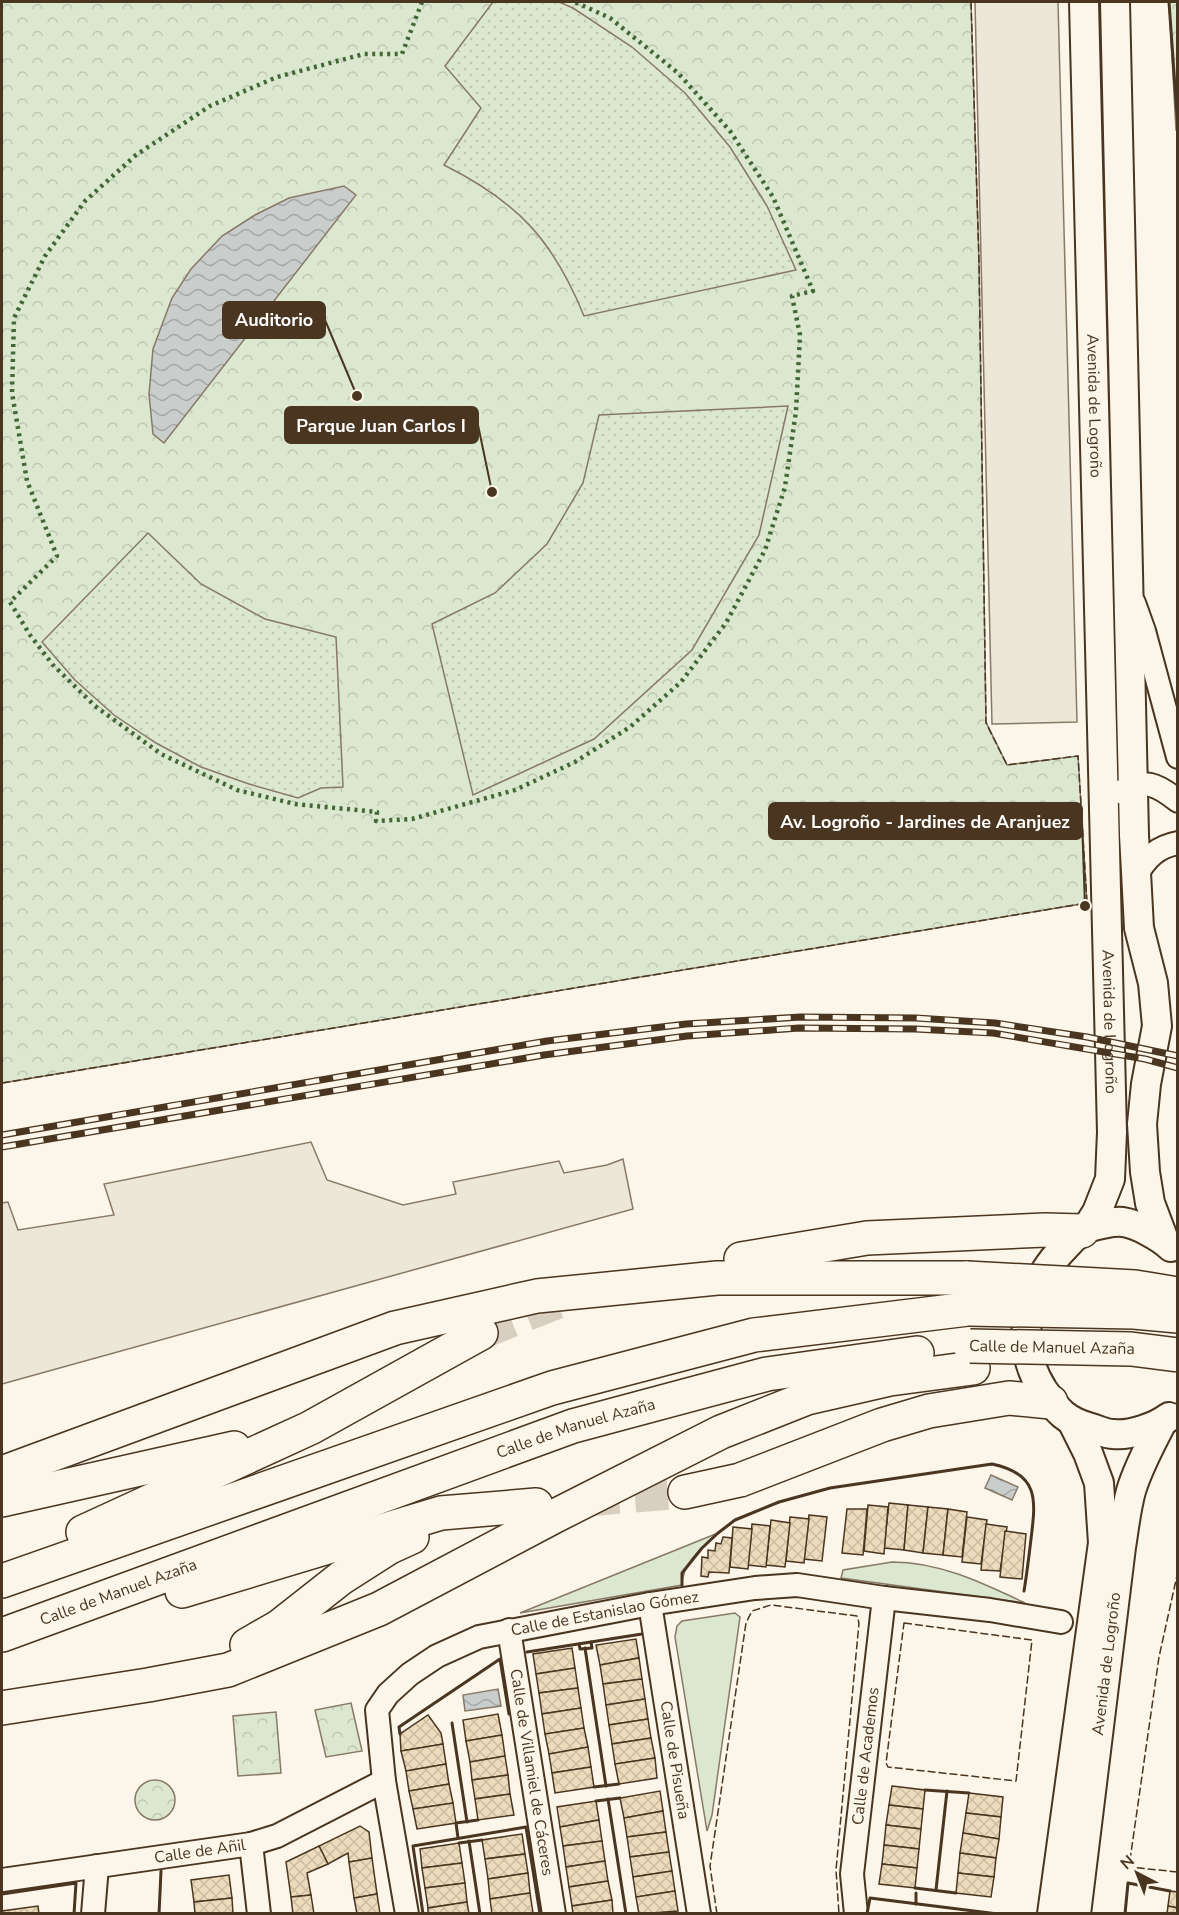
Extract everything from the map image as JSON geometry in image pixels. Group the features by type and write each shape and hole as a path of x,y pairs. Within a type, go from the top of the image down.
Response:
{"highway":[{"path":"741,1259 867,1238 1085,1229"},
{"path":"2,1473 395,1328 537,1296 717,1278 967,1294 1178,1316"},
{"path":"2,1581 552,1388 754,1335 967,1294 1136,1287 1178,1294"},
{"path":"2,1564 86,1531 310,1428 481,1333"},
{"name":"Calle de Manuel Azaña","path":"2,1635 573,1426 767,1374 972,1357 1131,1349 1178,1355"},
{"path":"2,1708 228,1670 379,1609 721,1432 807,1398 972,1357 1178,1374"},
{"path":"685,1492 741,1480 882,1425 929,1411 1009,1398 1062,1412"},
{"path":"2,1500 245,1445 300,1426 310,1428"},
{"path":"2,1644 441,1513 536,1504"},
{"path":"148,1685 225,1657 280,1626 341,1578 388,1548 444,1523 495,1508"}],"main road":[{"name":"Avenida de Logroño","path":"1052,1914 1103,1543 1099,1483 1088,1453 1062,1412 1036,1380 1027,1356 1025,1329 1030,1299 1046,1267 1085,1229 1097,1212 1110,1179 1112,1132 1084,2"},
{"name":"Avenida de Logroño","path":"1115,2 1136,875 1139,928 1153,982 1157,1026 1146,1084 1142,1124 1145,1172 1150,1203 1171,1247"},
{"path":"1085,1229 1123,1222 1171,1247"},
{"path":"1062,1412 1114,1435 1135,1432 1170,1416"},
{"name":"Avenida de Logroño","path":"1076,1914 1127,1510 1131,1491 1150,1446 1170,1416"}],"street":[{"name":"Avenida de Logroño","path":"1129,590 1144,631 1178,757"},
{"path":"1104,810 1118,793 1133,784 1146,782 1178,801"},
{"path":"1136,875 1149,856 1164,846 1178,843"},
{"name":"Calle de Estanislao Gómez","path":"407,1914 384,1781 377,1710 388,1694 410,1674 437,1656 479,1637 650,1604 755,1588 797,1585 990,1610 1061,1622"},
{"name":"Calle de Academos","path":"856,1914 852,1874 884,1598"},
{"name":"Calle de Pisueña","path":"650,1604 699,1914"},
{"name":"Calle de Villamiel de Cáceres","path":"509,1630 554,1914"},
{"name":"Calle de Añil","path":"2,1880 251,1844 277,1836 384,1781"},
{"path":"251,1844 259,1914"},
{"path":"93,1914 97,1866"}],"green space":[{"path":"2,2 971,2 979,261 986,722 1007,765 1078,756 1087,903 2,1083"},
{"path":"493,2 559,2 573,8 632,47 685,93 730,147 767,206 796,270 584,316 559,266 546,245 530,226 493,194 444,165 481,108 445,66"},
{"path":"1095,2 1103,2 1121,775 1118,778 1115,775"},
{"path":"1169,2 1177,2 1177,130 1176,130"},
{"path":"788,406 759,535 692,650 594,739 473,795 432,624 495,593 547,544 583,483 599,415"},
{"path":"148,533 201,584 265,619 336,637 343,787 321,788 298,798 201,767 156,743 114,715 75,680 42,642"},
{"path":"718,1533 689,1563 682,1585 520,1613"},
{"path":"892,1562 927,1566 961,1575 1025,1603 841,1578 843,1570"},
{"path":"735,1613 740,1617 712,1815 707,1831 675,1637 677,1626 682,1621"},
{"path":"351,1703 362,1751 326,1757 315,1710"},
{"path":"276,1712 281,1773 238,1776 233,1716"},
{"path":"155,1780 163,1781 169,1786 174,1792 174,1808 169,1814 163,1819 155,1820 147,1819 141,1814 136,1808 135,1800 136,1792 141,1786 147,1781"}],"shaded area":[{"path":"975,2 1058,2 1077,722 992,724"},
{"path":"311,1142 327,1180 403,1205 456,1194 453,1182 559,1161 564,1173 607,1165 623,1159 633,1209 2,1384 2,1203 8,1202 18,1230 114,1215 104,1184"}],"water":[{"path":"344,186 356,195 164,443 153,434 149,394 153,349 172,298 191,269 222,236 255,215 289,198"},
{"path":"991,1475 1018,1487 1012,1500 985,1488"},
{"path":"498,1689 501,1706 465,1711 463,1695"}],"building":[{"path":"889,1503 908,1505 904,1550 884,1548"},
{"path":"868,1505 888,1507 884,1554 864,1551"},
{"path":"908,1505 928,1507 923,1553 904,1550"},
{"path":"928,1507 948,1509 943,1555 923,1553"},
{"path":"847,1509 867,1509 863,1555 842,1553"},
{"path":"948,1509 967,1512 962,1557 943,1555"},
{"path":"809,1515 827,1517 822,1561 804,1559"},
{"path":"790,1517 809,1519 804,1563 786,1561"},
{"path":"967,1517 987,1520 981,1564 962,1562"},
{"path":"771,1520 790,1523 785,1567 766,1565"},
{"path":"752,1524 770,1526 766,1567 748,1565"},
{"path":"986,1524 1007,1527 1000,1571 981,1570"},
{"path":"733,1527 752,1529 748,1569 730,1567"},
{"path":"1005,1531 1026,1534 1022,1579 1000,1577"},
{"path":"723,1537 732,1538 729,1573 709,1572 708,1577 701,1576 702,1557 708,1558 708,1550 715,1551 716,1543 721,1544"},
{"path":"636,1639 639,1658 600,1665 596,1645"},
{"path":"572,1648 575,1668 536,1674 533,1654"},
{"path":"639,1658 642,1679 603,1684 600,1665"},
{"path":"575,1668 578,1688 539,1693 536,1674"},
{"path":"642,1679 645,1699 606,1705 603,1684"},
{"path":"578,1688 581,1708 542,1714 539,1693"},
{"path":"645,1699 648,1719 609,1725 606,1705"},
{"path":"581,1708 584,1728 545,1734 542,1714"},
{"path":"498,1714 502,1735 466,1741 463,1720"},
{"path":"428,1715 441,1733 443,1744 401,1751 400,1734"},
{"path":"648,1719 651,1738 612,1744 609,1725"},
{"path":"584,1728 588,1747 549,1754 545,1734"},
{"path":"502,1735 505,1756 470,1762 466,1741"},
{"path":"651,1738 655,1758 615,1764 612,1744"},
{"path":"443,1744 446,1764 406,1771 401,1751"},
{"path":"588,1747 591,1767 552,1773 549,1754"},
{"path":"505,1756 508,1775 472,1780 470,1762"},
{"path":"655,1758 657,1778 619,1784 615,1764"},
{"path":"446,1764 449,1784 409,1791 406,1771"},
{"path":"591,1767 594,1787 555,1793 552,1773"},
{"path":"508,1775 510,1794 475,1799 472,1780"},
{"path":"449,1784 453,1803 413,1809 409,1791"},
{"path":"892,1786 925,1790 923,1809 889,1805"},
{"path":"660,1791 663,1811 624,1818 620,1798"},
{"path":"969,1793 1003,1797 1001,1817 966,1813"},
{"path":"510,1794 514,1815 478,1820 475,1799"},
{"path":"596,1801 599,1820 560,1827 557,1807"},
{"path":"453,1803 456,1823 417,1829 413,1809"},
{"path":"889,1805 923,1809 921,1829 886,1825"},
{"path":"663,1811 666,1832 627,1837 624,1818"},
{"path":"966,1813 1001,1817 999,1839 963,1833"},
{"path":"599,1820 602,1841 563,1846 560,1827"},
{"path":"886,1825 921,1829 919,1849 884,1845"},
{"path":"360,1826 369,1832 372,1858 349,1862 348,1853 328,1864 319,1846"},
{"path":"666,1832 669,1852 630,1857 627,1837"},
{"path":"963,1833 999,1839 996,1858 960,1853"},
{"path":"522,1834 525,1854 485,1859 482,1840"},
{"path":"602,1841 605,1861 566,1867 563,1846"},
{"path":"459,1843 462,1863 422,1868 420,1849"},
{"path":"884,1845 919,1849 917,1868 882,1864"},
{"path":"319,1846 328,1864 307,1873 311,1895 291,1897 286,1862"},
{"path":"669,1852 672,1871 633,1877 630,1857"},
{"path":"960,1853 996,1858 994,1877 958,1873"},
{"path":"525,1854 528,1873 488,1879 485,1859"},
{"path":"372,1858 377,1894 354,1898 349,1862"},
{"path":"605,1861 608,1881 569,1887 566,1867"},
{"path":"462,1863 465,1883 425,1888 422,1868"},
{"path":"882,1864 917,1868 915,1888 879,1884"},
{"path":"672,1871 675,1891 636,1897 633,1877"},
{"path":"528,1873 530,1893 490,1899 488,1879"},
{"path":"958,1873 994,1877 991,1897 956,1893"},
{"path":"229,1875 232,1898 194,1902 191,1880"},
{"path":"608,1881 612,1900 572,1906 569,1887"},
{"path":"465,1883 467,1902 428,1908 425,1888"},
{"path":"675,1891 678,1911 639,1914 636,1897"},
{"path":"1170,1891 1178,1892 1178,1908 1168,1906"},
{"path":"530,1893 533,1913 492,1914 490,1899"},
{"path":"377,1894 380,1914 357,1914 354,1898"},
{"path":"311,1895 314,1914 293,1914 291,1897"},
{"path":"232,1898 233,1914 195,1914 194,1902"},
{"path":"612,1900 613,1914 573,1914 572,1906"},
{"path":"467,1902 469,1914 428,1914 428,1908"},
{"path":"38,1906 39,1914 2,1914 2,1911"},
{"path":"1168,1906 1178,1908 1178,1914 1167,1914"}],"tunnel":[{"path":"481,1333 561,1301"},
{"path":"586,1500 685,1492"}],"railway":[{"path":"2,1135 547,1041 686,1024 801,1017 916,1018 995,1023 1087,1037 1178,1056"},
{"path":"2,1147 544,1055 687,1036 799,1028 915,1029 993,1033 1145,1059 1178,1068"}],"hedge":[{"path":"422,2 402,54 364,54 277,77 210,106 136,155 85,201 45,256 14,318 12,393 27,481 57,556 10,602 30,635 53,665 95,706 161,754 237,790 295,804 377,812 376,821 412,819 515,790 575,762 630,727 681,682 726,623 765,550 785,487 796,411 800,335 792,296 813,291 773,197 730,131 678,73 610,18 575,2"}],"fence":[{"path":"2,1083 1087,903 1078,756 1007,765 986,723 979,261 971,2"},
{"path":"1178,1571 1159,1657 1129,1867 1178,1872"},
{"path":"717,1914 710,1866 746,1623 752,1611 771,1605 857,1616 859,1623 836,1870 839,1914"},
{"path":"904,1623 1032,1640 1016,1781 888,1767 886,1763 904,1623"}],"wall":[{"path":"1169,2 1178,130"},
{"path":"682,1585 682,1573 702,1548 718,1533 735,1520 779,1502 830,1488 992,1464 1019,1474 1031,1490 1034,1512 1024,1591"},
{"path":"527,1652 642,1634"},
{"path":"579,1644 580,1649 592,1648 591,1642"},
{"path":"585,1648 606,1786"},
{"path":"400,1734 399,1727 500,1659 509,1714"},
{"path":"452,1723 467,1822"},
{"path":"594,1787 619,1784"},
{"path":"925,1790 969,1793"},
{"path":"936,1890 947,1791"},
{"path":"596,1801 620,1798"},
{"path":"608,1799 626,1914"},
{"path":"458,1838 456,1823 478,1820"},
{"path":"423,1914 413,1846 526,1827 540,1914"},
{"path":"459,1843 482,1840"},
{"path":"469,1841 480,1914"},
{"path":"159,1914 161,1871"},
{"path":"2,1894 76,1883 74,1914"},
{"path":"1125,1914 1128,1883 1170,1891"},
{"path":"915,1888 956,1893"},
{"path":"916,1893 916,1904"},
{"path":"867,1914 870,1898 998,1914"}],"place":[{"name":"Auditorio","path":"357,396"},
{"name":"Parque Juan Carlos I","path":"492,492"},
{"name":"Av. Logroño - Jardines de Aranjuez","path":"1085,906"}]}
